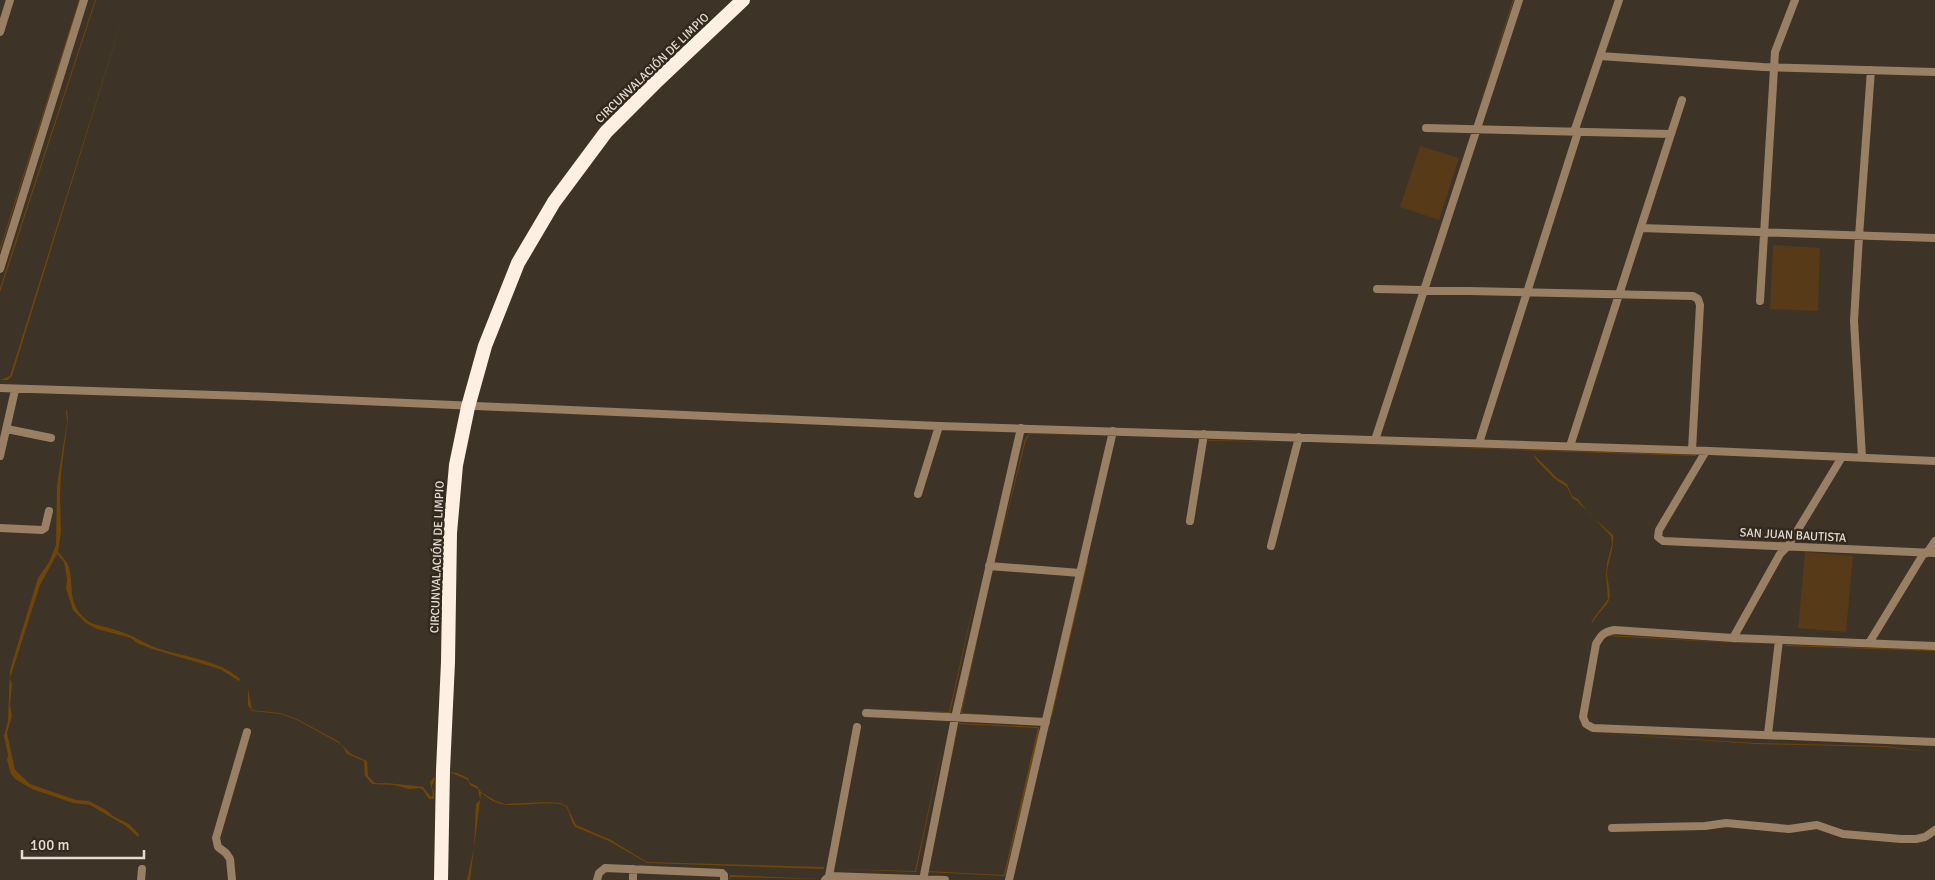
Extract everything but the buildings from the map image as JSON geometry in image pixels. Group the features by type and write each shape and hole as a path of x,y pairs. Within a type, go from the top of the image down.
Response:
{"highway":[{"name":"CIRCUNVALACIÓN DE LIMPIO","path":"441,880 450,532 456,465 468,407 484,346 515,270 554,202 606,132 743,0"}],"street":[{"path":"0,32 10,0"},
{"path":"0,269 84,0"},
{"path":"1375,440 1519,0"},
{"path":"1479,443 1619,0"},
{"path":"1760,301 1774,52 1795,0"},
{"path":"1600,56 1774,67 1935,72"},
{"path":"1862,458 1854,321 1871,70"},
{"path":"1570,446 1682,100"},
{"path":"1426,128 1671,134"},
{"path":"1641,228 1935,238"},
{"path":"1377,288 1693,296 1698,299 1700,305 1692,450"},
{"path":"0,388 15,390 246,396 939,426 1692,450 1935,461"},
{"path":"0,456 15,390"},
{"path":"918,494 939,426"},
{"path":"923,879 955,718 1021,428"},
{"path":"6,429 51,438"},
{"path":"1009,880 1113,431"},
{"path":"1190,522 1204,434"},
{"path":"1271,546 1299,438"},
{"name":"SAN JUAN BAUTISTA","path":"1706,451 1659,530 1658,536 1663,541 1929,553"},
{"path":"1733,638 1780,554 1788,546 1842,456"},
{"path":"0,528 42,530 45,528 49,511"},
{"path":"1869,643 1935,541"},
{"path":"990,566 1080,573"},
{"path":"1935,646 1608,631 1602,634 1596,644 1583,717 1586,724 1592,728 1935,742"},
{"path":"1768,734 1779,640"},
{"path":"866,714 1046,722"},
{"path":"857,727 827,878 945,880"},
{"path":"232,880 230,859 218,847 216,838 247,732"},
{"path":"1612,828 1705,826 1726,823 1790,829 1817,825 1843,834 1873,838 1916,840 1925,837 1935,830"},
{"path":"597,880 599,873 605,868 722,874 724,875 724,880"},
{"path":"141,880 142,869"},
{"path":"633,869 633,880"}],"shaded area":[{"path":"80,0 0,251 0,248"},
{"path":"96,0 0,292 0,288"},
{"path":"128,0 12,376 8,380 0,380 10,376"},
{"path":"1513,0 1514,0 1474,121"},
{"path":"1420,146 1459,158 1439,220 1400,207"},
{"path":"1773,245 1820,248 1818,311 1770,309"},
{"path":"66,410 68,418 61,473 61,532 58,552 69,567 75,606 84,618 92,623 114,629 154,647 211,663 231,672 240,679 239,681 220,669 152,649 137,643 131,638 97,629 86,623 73,610 66,588 67,579 64,562 57,554 40,585 10,678 12,684 10,705 12,716 7,733 15,770 30,784 76,800 89,801 106,810 129,824 139,834 138,837 126,826 90,805 73,803 32,789 15,779 11,774 7,760 8,755 4,736 8,721 10,670 38,578 49,562 56,545 57,485 67,422"},
{"path":"1030,433 1107,435 1030,434 1026,440 994,566 1025,439"},
{"path":"1208,440 1291,442 1208,441"},
{"path":"1315,443 1696,455 1696,456"},
{"path":"1533,454 1557,478 1567,484 1572,496 1578,499 1587,511 1572,498 1567,487 1555,479 1537,461"},
{"path":"1593,518 1613,535 1613,539 1607,573 1609,600 1593,622 1591,622 1608,599 1606,575 1612,544 1611,536"},
{"path":"1805,552 1853,556 1846,632 1798,628"},
{"path":"1086,561 1088,561 1051,716"},
{"path":"981,571 950,713 872,709 949,712"},
{"path":"992,572 962,711 963,713 1040,718 962,714 961,712"},
{"path":"1607,635 1772,645 1606,636"},
{"path":"1785,646 1935,650 1935,651"},
{"path":"248,688 252,710 280,713 295,718 342,745 295,719 280,714 252,711 248,705"},
{"path":"959,723 1039,727 1039,734 1005,876 925,872","holes":["959,724 1038,728 1004,875 926,871"]},
{"path":"947,725 916,872 835,869 915,871"},
{"path":"1592,733 1755,743 1886,746 1935,753 1886,747 1755,744"},
{"path":"342,745 351,754 367,761 368,776 375,783 423,787 431,797 433,795 430,782 434,777 432,786 434,799 429,799 420,788 409,789 394,785 372,784 365,776 364,761 347,754"},
{"path":"449,772 468,778 470,783 477,786 481,792 505,804 547,802 560,803 567,806 576,825 611,840 647,862 824,867 824,869 647,863 609,841 575,827 565,806 552,803 517,805 502,804 494,801 481,793 470,880 467,880 474,848 476,804 480,800 478,789 470,785 468,780"},
{"path":"730,875 821,879 731,877 729,880"}]}
